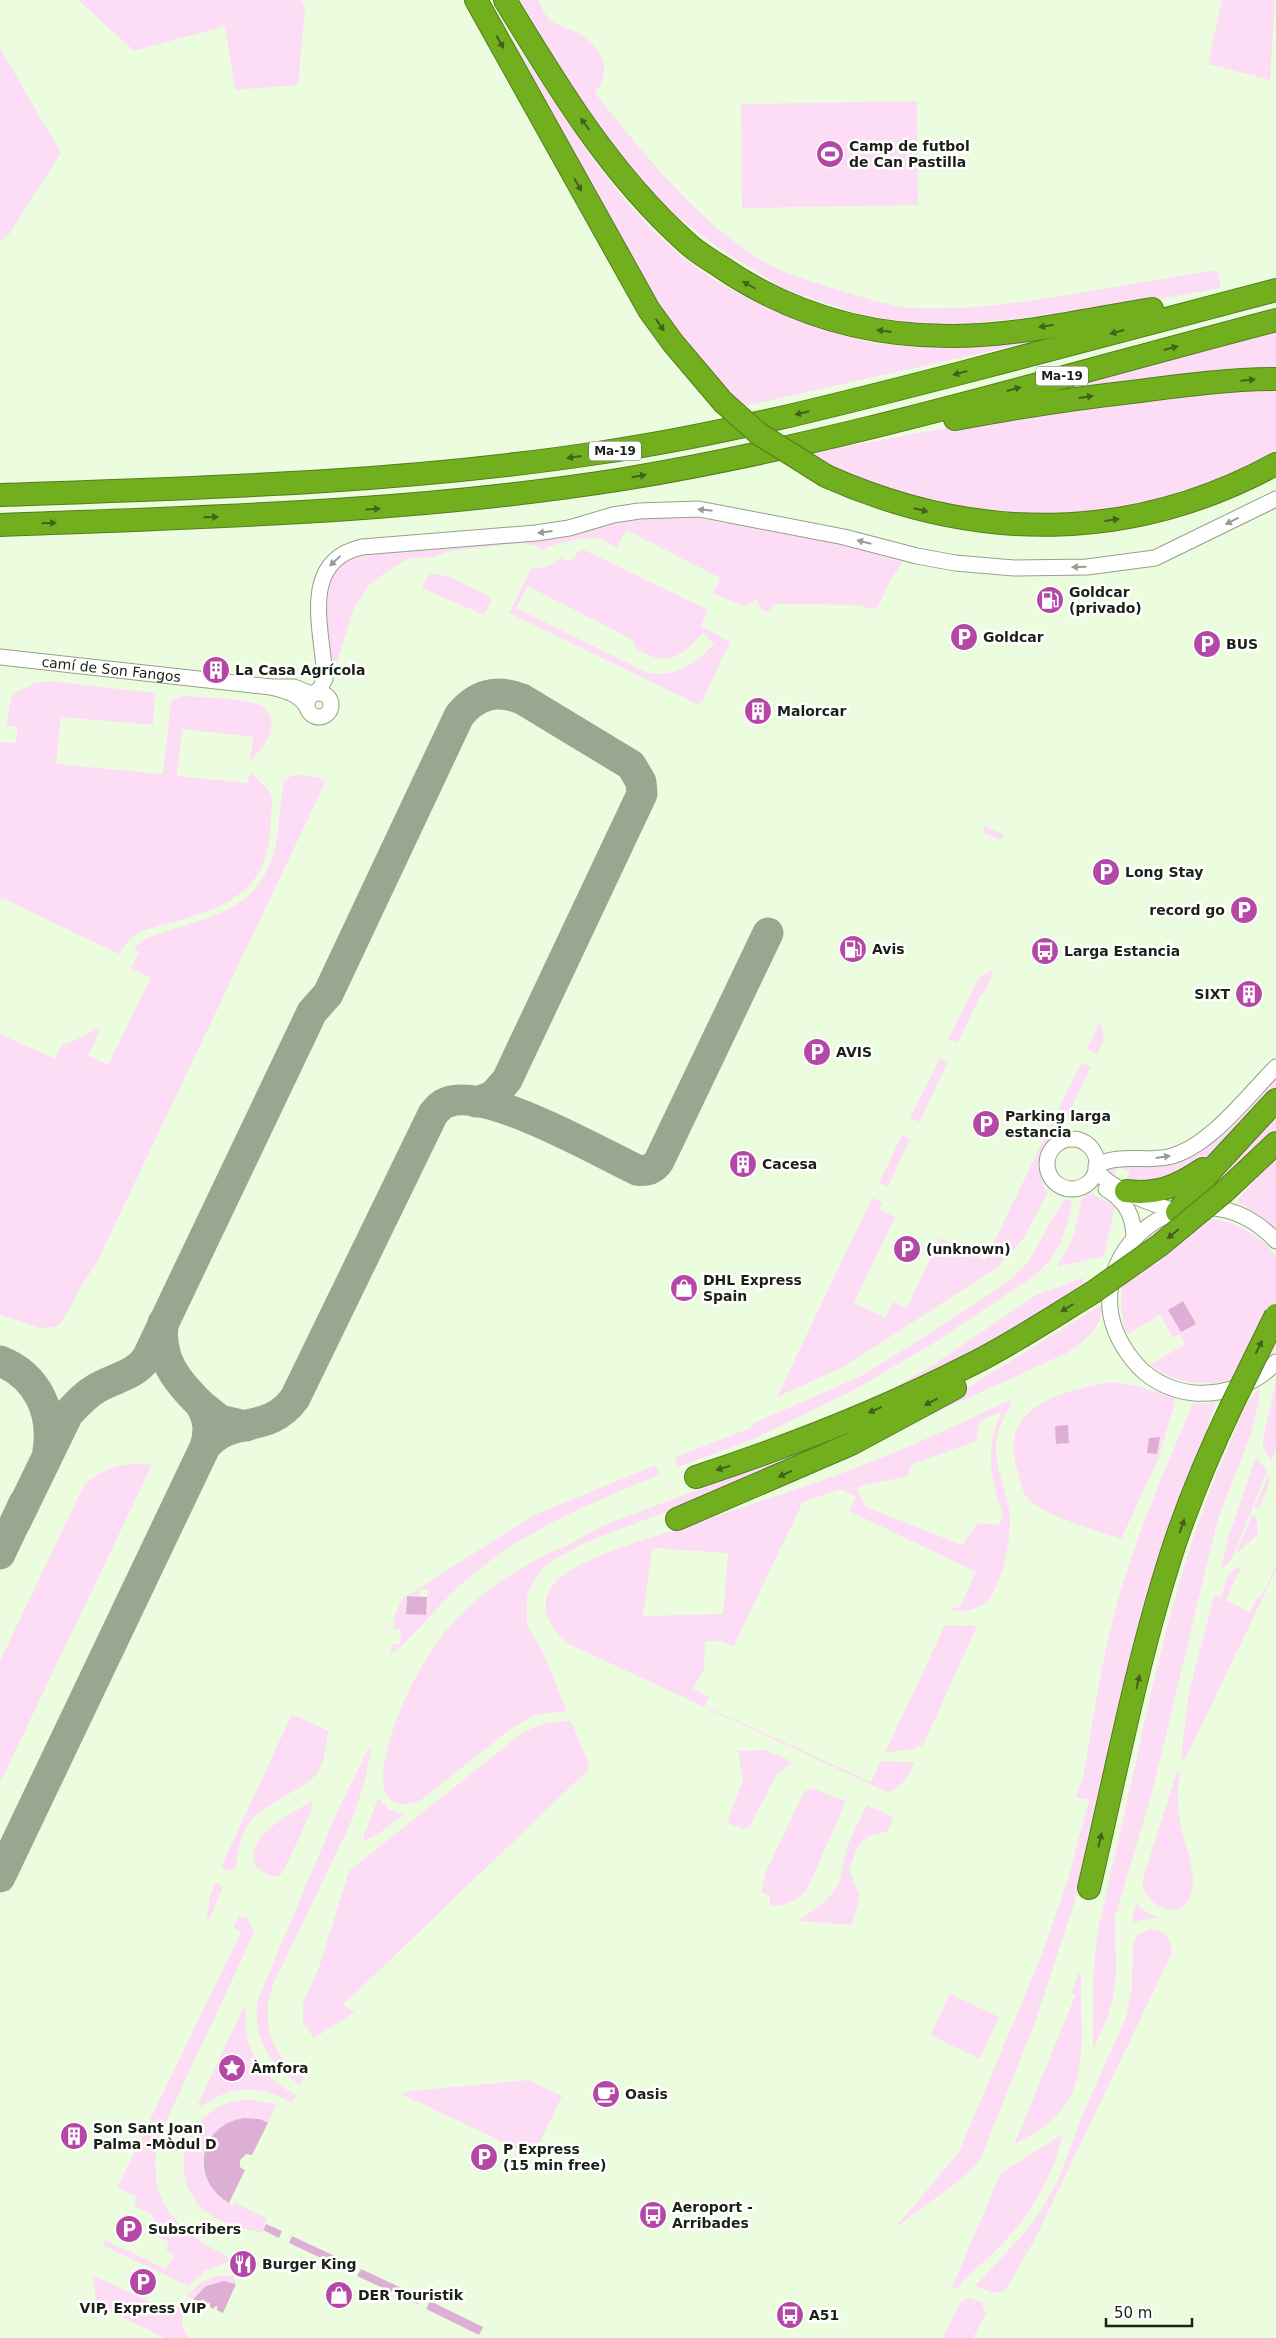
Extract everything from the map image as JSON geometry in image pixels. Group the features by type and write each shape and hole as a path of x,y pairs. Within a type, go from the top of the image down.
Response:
{"highway":[{"path":"476,0 649,310 673,343 723,402 759,434 826,476 887,501 958,519 1029,526 1058,526 1119,520 1151,513 1225,489 1276,464"},
{"path":"505,0 563,94 615,166 645,203 687,244 733,275 792,307 828,320 860,328 908,334 956,336 1013,331 1196,301 1214,305"},
{"name":"Ma-19","path":"0,495 344,481 466,470 600,453 701,435 804,413 1276,290"},
{"name":"Ma-19","path":"0,524 314,512 499,496 688,467 848,432 1276,320"},
{"path":"848,432 896,431 1015,407 1156,388 1276,379"},
{"path":"1177,1212 1225,1155 1276,1100"},
{"path":"696,1477 777,1450 854,1420 968,1366 1043,1324 1092,1293 1160,1245 1224,1192 1276,1143"},
{"path":"1126,1191 1148,1192 1168,1189 1188,1179 1225,1155"},
{"path":"1089,1888 1144,1655 1186,1513 1209,1454 1276,1315"},
{"path":"677,1519 775,1478 892,1423 960,1385 1043,1324"}],"street":[{"path":"271,687 290,686 308,694 315,693 328,695 332,703 330,711 319,717 311,714 307,707 308,699 315,693 321,688 325,679 318,597 321,582 334,561 344,553 362,547 536,533 570,528 632,512 657,509 699,509 824,533 955,563 1014,568 1087,567 1155,558 1276,499"},
{"name":"camí de Son Fangos","path":"0,658 271,687 292,693 300,698 307,707"},
{"path":"1134,1239 1133,1221 1126,1205 1114,1194 1098,1185 1084,1185 1070,1189 1057,1184 1048,1172 1047,1159 1053,1147 1064,1140 1077,1139 1104,1156 1114,1159 1163,1158 1191,1148 1222,1123 1276,1067"},
{"path":"1084,1185 1093,1177 1096,1168 1095,1154 1091,1148"},
{"path":"1096,1168 1114,1159"},
{"path":"1096,1168 1104,1178 1126,1191 1152,1204 1177,1212"},
{"path":"1276,1241 1262,1227 1231,1212 1198,1207 1177,1212 1150,1225 1134,1239 1118,1263 1113,1273 1110,1287 1111,1305 1119,1338 1125,1350 1144,1372 1162,1384 1179,1390 1212,1393 1250,1382 1276,1362"}],"shaded area":[{"path":"78,0 301,0 305,10 298,85 235,90 225,26 134,51"},
{"path":"520,0 538,0 550,20 578,33 594,45 603,59 604,67 600,84 595,93 650,160 689,202 732,240 756,257 790,274 894,305 935,309 1018,302 1217,270 1221,288 1104,309 955,325 911,323 864,316 784,289 717,247 667,209 630,168 579,101"},
{"path":"1222,0 1275,0 1270,80 1208,64"},
{"path":"513,41 581,142 637,213 658,235 688,261 738,293 792,318 822,329 869,342 917,347 1049,338 745,406 729,395 659,311 508,44"},
{"path":"0,48 61,153 10,233 0,242"},
{"name":"Camp de futbol de Can Pastilla","path":"917,101 918,205 742,208 741,104"},
{"path":"1276,332 1276,367 1252,367 1011,400"},
{"path":"1250,389 1276,390 1276,453 1225,480 1187,494 1127,507 1047,516 960,506 907,495 852,478 810,453 1071,405"},
{"path":"695,516 706,520 747,526 748,523 879,552 878,555 903,562 890,581 877,609 875,607 873,610 860,605 773,604 772,611 762,611 757,600 744,606 713,593 720,578 626,530 617,548 601,539 590,538 569,541 543,549 522,543 452,551 433,557 409,558 368,586 353,610 334,673 327,615 329,586 334,573 342,564 353,558 372,553 621,519"},
{"path":"582,549 708,610 701,626 730,642 702,702 697,704 509,613 531,569 547,566 560,558 569,561 575,558 577,552","holes":["528,586 633,640 636,649 656,658 672,657 680,654 703,633 714,644 700,658 685,668 668,673 648,673 516,608"]},
{"path":"430,573 450,577 489,596 491,602 484,615 422,588"},
{"path":"48,681 155,693 153,725 61,717 56,764 163,774 171,701 181,696 223,698 255,703 264,708 271,720 270,734 250,762 253,737 182,729 177,776 248,783 250,771 270,792 272,799 271,819 267,852 259,872 248,887 232,899 215,908 137,933 128,941 119,954 2,898 0,901 0,742 15,743 18,727 7,726 13,694 35,683"},
{"path":"291,776 318,777 325,783 97,1262 80,1288 64,1319 56,1327 41,1328 0,1315 0,1034 55,1059 62,1045 85,1036 95,1028 100,1031 88,1055 108,1065 151,978 131,968 139,952 134,950 136,946 150,937 225,911 251,893 261,880 274,854 284,782"},
{"path":"983,825 1003,834 1004,837 1000,839 984,833"},
{"path":"994,970 958,1043 948,1039 978,980 986,973"},
{"path":"1100,1021 1104,1038 1098,1054 1087,1049"},
{"path":"940,1058 948,1062 919,1122 910,1118"},
{"path":"1081,1063 1091,1067 1060,1132 1050,1139 1040,1155 1039,1173 1047,1194 1023,1239 998,1267 845,1366 777,1397 872,1198 883,1203 880,1210 895,1217 854,1303 885,1318 893,1302 907,1308 940,1238 985,1260"},
{"path":"1276,1075 1276,1089 1221,1147 1176,1179 1138,1183 1127,1179 1130,1171 1118,1167 1115,1174 1107,1170 1108,1167 1168,1162"},
{"path":"1276,1114 1276,1128 1221,1179 1217,1180"},
{"path":"902,1135 910,1139 888,1187 879,1183"},
{"path":"1276,1156 1276,1228 1257,1213 1239,1203 1238,1199"},
{"path":"1090,1193 1115,1206 1104,1256 1057,1267 1074,1235 1082,1198"},
{"path":"1064,1199 1072,1200 1061,1242 1050,1260 1034,1276 934,1343 852,1391 756,1438 678,1467 676,1466 676,1458 681,1455 753,1427 752,1424 859,1377 1009,1281 1028,1262"},
{"path":"1200,1218 1223,1221 1252,1233 1276,1256 1276,1350 1248,1372 1216,1383 1182,1381 1150,1365 1185,1344 1180,1334 1173,1338 1160,1315 1127,1334 1121,1304 1125,1274 1139,1248 1162,1228 1181,1221"},
{"path":"1083,1278 1085,1283 1082,1286 1006,1332 874,1399 933,1365 1036,1295"},
{"path":"1183,1301 1196,1324 1181,1332 1168,1310"},
{"path":"1099,1306 1103,1307 1095,1328 1085,1339 1067,1353 882,1437 965,1389"},
{"path":"1276,1381 1276,1450 1271,1461 1262,1444"},
{"path":"1113,1382 1138,1386 1174,1398 1175,1402 1158,1460 1121,1539 1047,1512 1029,1500 1024,1493 1021,1483 1013,1444 1017,1428 1027,1414 1041,1404 1077,1389"},
{"path":"1260,1388 1258,1405 1250,1436 1217,1522 1153,1789 1115,1917 1116,1974 1113,1998 1107,2019 1093,2050 1093,1980 1097,1935 1166,1630 1176,1593 1213,1483 1241,1416 1254,1394"},
{"path":"1010,1400 1012,1402 1000,1428 996,1445 997,1463 1009,1507 1009,1538 1000,1577 995,1589 982,1605 967,1611 952,1611 954,1607 959,1608 976,1572 849,1511 856,1497 840,1489 801,1503 733,1647 722,1641 705,1641 704,1669 693,1689 709,1697 705,1706 871,1782 881,1761 914,1762 911,1771 904,1781 892,1791 887,1792 569,1644 556,1631 547,1616 546,1600 549,1591 555,1583 577,1566 592,1559 624,1546 789,1492 861,1466","holes":["1001,1411 991,1450 993,1479 1003,1515 999,1525 978,1523 962,1545 864,1506 857,1487 908,1476 911,1465 976,1441 980,1421","652,1548 728,1553 723,1614 643,1616"]},
{"path":"1193,1403 1216,1403 1183,1496 1075,1901 1035,2022 979,2162 963,2178 895,2228 959,2152 1041,1957 1067,1882 1089,1800 1076,1797 1083,1779 1103,1662 1112,1623 1128,1566 1148,1511"},
{"path":"882,1420 713,1494 584,1543 552,1561 542,1569 531,1586 527,1597 527,1622 540,1646 567,1711 535,1715 513,1727 421,1800 406,1804 392,1801 385,1791 383,1776 385,1758 390,1738 405,1699 423,1665 443,1635 461,1614 489,1590 530,1563 602,1526"},
{"path":"1068,1425 1069,1443 1056,1444 1055,1426"},
{"path":"1160,1437 1157,1454 1147,1453 1149,1438"},
{"path":"1256,1457 1267,1471 1232,1559 1223,1568 1221,1567 1229,1535"},
{"path":"136,1463 152,1465 0,1783 0,1661 84,1485 108,1470 121,1465"},
{"path":"656,1465 660,1475 586,1506 538,1530 493,1559 461,1584 412,1636 391,1655 392,1645 400,1644 401,1629 393,1629 395,1615 406,1594 406,1613 426,1615 428,1590 420,1589 419,1596 408,1595 534,1515"},
{"path":"1269,1475 1269,1484 1259,1509 1254,1507"},
{"path":"1252,1515 1257,1517 1258,1534 1236,1554"},
{"path":"1242,1565 1226,1600 1250,1612 1258,1597 1261,1598 1276,1566 1276,1570 1185,1760 1181,1758 1188,1697 1214,1595 1221,1597 1228,1574"},
{"path":"407,1596 427,1597 426,1615 406,1614"},
{"path":"945,1625 977,1626 923,1745 912,1749 885,1753"},
{"path":"292,1714 329,1731 324,1758 320,1768 310,1781 259,1813 252,1820 246,1827 242,1837 236,1867 229,1871 221,1867"},
{"path":"571,1721 589,1764 588,1770 343,2005 355,2012 314,2038 303,2023 303,2004 320,1964 349,1871 522,1733 542,1724"},
{"path":"368,1749 371,1751 366,1776 353,1818 272,1987 269,2001 268,2026 271,2038 283,2058 304,2075 300,2085 279,2068 265,2048 257,2025 258,1999 337,1812"},
{"path":"766,1750 793,1762 777,1774 749,1827 744,1829 727,1823 743,1780 738,1751"},
{"path":"1177,1771 1180,1772 1178,1785 1179,1816 1193,1878 1190,1897 1185,1905 1178,1909 1171,1909 1163,1908 1155,1903 1144,1890 1142,1882"},
{"path":"811,1788 846,1801 806,1892 785,1905 770,1905 770,1896 761,1892 765,1874 804,1792"},
{"path":"378,1798 388,1809 404,1814 377,1835 365,1840 363,1838"},
{"path":"312,1801 311,1812 283,1872 273,1876 257,1868 254,1857 256,1846 262,1836 282,1819"},
{"path":"867,1805 893,1817 887,1832 865,1839 855,1854 849,1870 860,1895 852,1925 798,1921 825,1902 838,1886 848,1844"},
{"path":"216,1882 223,1887 209,1920 206,1918 209,1898"},
{"path":"1136,1903 1146,1912 1159,1918 1144,1919 1133,1923 1132,1918"},
{"path":"239,1917 248,1918 254,1933 162,2130 157,2153 156,2173 159,2191 166,2207 191,2234 227,2256 229,2262 203,2271 188,2286 104,2246 103,2239 166,2269 174,2255 166,2250 169,2242 153,2234 156,2224 152,2215 134,2206 137,2197 117,2188 241,1932 233,1928"},
{"path":"1151,1929 1165,1934 1170,1941 1171,1955 1035,2239 1005,2291 993,2293 975,2286 1027,2230 1043,2207 1059,2178 1085,2109 1126,2017 1132,1986 1133,1943 1138,1935"},
{"path":"1078,1974 1081,1974 1082,2031 1079,2069 1074,2087 1066,2103 1054,2118 1014,2145 1076,1994 1071,1995"},
{"path":"950,1994 999,2017 980,2059 930,2035"},
{"path":"243,2008 246,2009 247,2037 256,2060 273,2079 296,2095 292,2103 269,2093 247,2090 225,2094 202,2106 198,2104"},
{"path":"529,2080 562,2096 533,2156 401,2094 411,2091"},
{"path":"250,2099 277,2105 268,2123 257,2119 247,2119 220,2132 209,2141 204,2150 203,2160 207,2178 212,2187 225,2201 233,2206 236,2203 267,2218 261,2233 228,2224 210,2215 194,2199 186,2181 184,2162 187,2144 196,2127 210,2113 228,2103"},
{"path":"244,2118 260,2119 268,2123 252,2155 246,2154 240,2160 240,2167 245,2170 229,2203 216,2193 208,2181 204,2168 204,2154 208,2142 217,2131 229,2123"},
{"path":"1063,2134 1047,2180 1022,2221 957,2289 952,2287 1001,2173"},
{"path":"266,2224 282,2231 279,2238 263,2230"},
{"path":"292,2236 352,2264 349,2271 289,2243"},
{"path":"361,2269 421,2297 418,2304 357,2276"},
{"path":"221,2275 233,2276 236,2284 224,2281 218,2282 207,2286 193,2299 186,2296 203,2281"},
{"path":"92,2277 96,2277 174,2313 178,2306 182,2308 182,2324 188,2338 165,2338 97,2305"},
{"path":"224,2281 236,2284 223,2313 217,2310 217,2305 213,2309 210,2307 210,2302 206,2305 203,2299 200,2302 193,2299 206,2286"},
{"path":"969,2298 981,2302 986,2313 973,2338 942,2338 960,2303"},
{"path":"430,2301 483,2327 479,2335 426,2309"}],"taxiway":[{"path":"16,1521 68,1414 81,1400 93,1391 130,1373 147,1358 312,1012 328,994 459,716 480,698 504,694 522,699 631,765 641,782 642,794 507,1080 493,1096 476,1102"},
{"path":"205,1447 216,1437 227,1431 262,1422 273,1417 284,1410 295,1398 433,1114 443,1104 466,1100 489,1104 515,1112 570,1136 637,1170 647,1170 655,1166 768,933"},
{"path":"163,1323 162,1336 164,1348 171,1368 177,1378 200,1404"},
{"path":"0,1361 24,1376 40,1397 48,1423 48,1451"},
{"path":"0,1877 205,1447 208,1425 200,1404 220,1420 246,1426"},
{"path":"0,1554 24,1503"}],"place":[{"name":"Camp de futbol de Can Pastilla","path":"830,154"},
{"name":"Goldcar (privado)","path":"1050,600"},
{"name":"Goldcar","path":"964,637"},
{"name":"BUS","path":"1207,644"},
{"name":"La Casa Agrícola","path":"216,670"},
{"name":"Malorcar","path":"758,711"},
{"name":"Long Stay","path":"1106,872"},
{"name":"record go","path":"1244,910"},
{"name":"Avis","path":"853,949"},
{"name":"Larga Estancia","path":"1045,951"},
{"name":"SIXT","path":"1249,994"},
{"name":"AVIS","path":"817,1052"},
{"name":"Parking larga estancia","path":"986,1124"},
{"name":"Cacesa","path":"743,1164"},
{"name":"(unknown)","path":"907,1249"},
{"name":"DHL Express Spain","path":"684,1288"},
{"name":"Àmfora","path":"232,2068"},
{"name":"Oasis","path":"606,2094"},
{"name":"Son Sant Joan Palma -Mòdul D","path":"74,2136"},
{"name":"P Express (15 min free)","path":"484,2157"},
{"name":"Aeroport - Arribades","path":"653,2215"},
{"name":"Subscribers","path":"129,2229"},
{"name":"Burger King","path":"243,2264"},
{"name":"VIP, Express VIP","path":"143,2282"},
{"name":"DER Touristik","path":"339,2295"},
{"name":"A51","path":"790,2315"}]}
